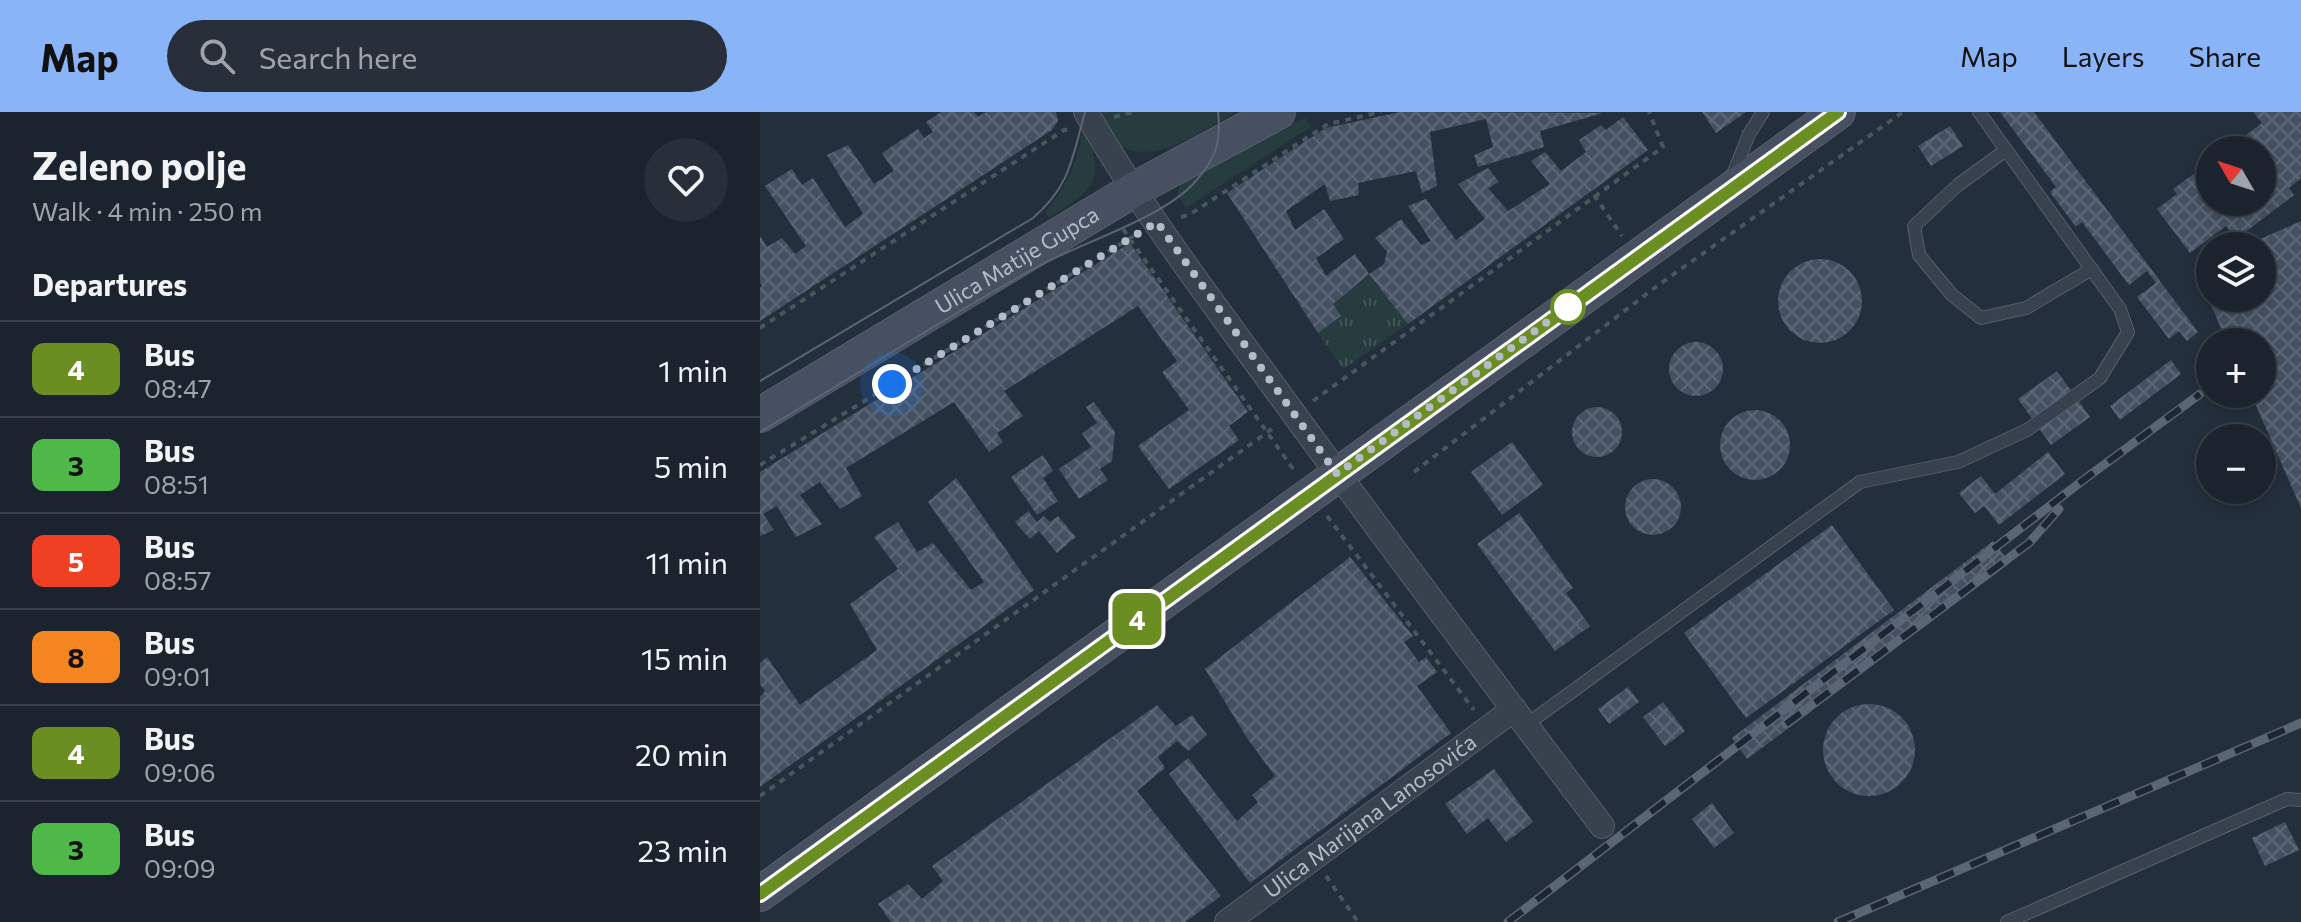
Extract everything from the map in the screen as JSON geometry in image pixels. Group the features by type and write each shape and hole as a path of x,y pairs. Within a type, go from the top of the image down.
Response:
{"main road":[{"name":"Ulica Matije Gupca","path":"760,415 1135,189 1278,112"},
{"path":"760,894 1838,112"}],"street":[{"path":"1089,117 1157,222 1337,474 1602,826"},
{"name":"Ulica Marijana Lanosovića","path":"1227,922 1313,858 1520,717"}],"lane":[{"path":"1721,196 1738,167 1749,134 1763,112"},
{"path":"1520,717 1860,482 1958,462 2027,430 2100,378 2128,332 2120,309 1979,112"},
{"path":"2006,150 1958,185 1914,226 1919,255 1952,295 1981,318 2026,308 2092,269"},
{"path":"2007,922 2287,799 2301,800"}],"path":[{"path":"760,465 1157,222 1189,215 1328,124 1381,112"},
{"path":"760,796 1663,147 1649,112"},
{"path":"1414,472 1657,286 1903,112"},
{"path":"760,328 1064,130 1089,117"},
{"path":"1313,858 1358,922"}],"green space":[{"path":"1098,112 1236,112 1194,136 1147,152 1132,150 1115,141"},
{"path":"1305,118 1312,126 1186,208 1177,194 1184,177 1201,164"},
{"path":"1086,131 1095,163 1091,184 1085,192 1049,218 1045,212 1070,175 1082,133"},
{"path":"1369,274 1408,324 1343,369 1318,333 1341,316 1333,304"}],"building":[{"path":"941,112 974,112 978,117 986,112 1056,112 1058,121 1052,130 760,321 760,236 767,247 782,238 795,254 806,246 765,186 792,169 802,185 813,178 845,227 863,214 827,155 848,145 874,184 894,171 882,153 918,129 924,138 933,132 926,122"},
{"path":"1400,112 1603,113 1540,131 1544,147 1478,167 1474,155 1493,147 1486,119 1430,132 1437,186 1422,193 1416,171 1358,183 1359,195 1330,201 1325,184 1286,211 1295,230 1324,209 1344,239 1316,258 1326,276 1355,254 1369,274 1333,304 1341,316 1318,333 1227,193 1326,128"},
{"path":"1702,112 1746,112 1716,133"},
{"path":"2000,112 2034,112 2196,329 2196,334 2187,341 2179,331 2169,339 2137,297 2156,283 2147,271 2129,285 2082,222 2076,227 2050,192 2056,187"},
{"path":"2253,112 2301,112 2301,178 2289,188 2294,195 2276,209 2276,136 2245,136 2262,123"},
{"path":"1623,117 1648,150 1408,324 1369,274 1384,264 1387,252 1375,238 1401,219 1421,245 1431,241 1408,206 1426,199 1456,240 1485,219 1458,184 1488,168 1499,182 1488,188 1508,211 1550,184 1531,161 1545,152 1561,171 1586,152 1579,140 1601,125 1606,130"},
{"path":"1950,126 1963,146 1931,166 1918,146"},
{"path":"2196,172 2196,216 2266,216 2245,232 2231,232 2226,226 2218,232 2196,232 2196,248 2190,253 2157,209 2177,194 2173,189"},
{"path":"2301,221 2301,508 2276,451 2276,424 2264,424 2257,408 2276,408 2276,328 2221,328 2214,312 2276,312 2276,232"},
{"path":"1130,243 1248,412 1229,426 1239,440 1169,489 1138,446 1189,410 1162,372 1177,361 1138,306 1004,391 1023,416 997,433 1003,442 989,452 954,402 846,468 862,496 840,509 820,482 800,495 822,524 796,537 777,506 763,514 774,530 760,536 760,472"},
{"path":"1820,259 1836,262 1850,271 1859,285 1862,301 1859,317 1850,331 1836,340 1820,343 1804,340 1790,331 1781,317 1778,301 1781,285 1790,271 1804,262"},
{"path":"1696,342 1715,350 1723,369 1715,388 1696,396 1677,388 1669,369 1677,350"},
{"path":"2171,360 2181,374 2120,420 2110,406"},
{"path":"2057,371 2090,417 2051,445 2018,399"},
{"path":"1094,402 1115,432 1112,461 1100,469 1108,480 1079,499 1059,469 1091,447 1082,433 1097,423 1086,407"},
{"path":"1597,407 1615,414 1622,432 1615,450 1597,457 1579,450 1572,432 1579,414"},
{"path":"1755,410 1774,416 1784,426 1790,445 1784,464 1774,474 1755,480 1736,474 1726,464 1720,445 1726,426 1736,416"},
{"path":"1512,442 1543,485 1502,515 1471,472"},
{"path":"2048,452 2065,474 1999,525 1984,506 1975,513 1959,493 1981,476 1995,494"},
{"path":"1043,455 1053,471 1043,478 1058,501 1037,515 1011,477"},
{"path":"956,478 1034,590 760,787 760,697 765,691 760,684 760,663 767,657 800,705 877,650 850,604 898,569 874,537 898,522 917,552 933,543 971,590 984,582 928,502"},
{"path":"1653,479 1673,487 1681,507 1673,527 1653,535 1633,527 1625,507 1633,487"},
{"path":"1028,511 1037,522 1044,516 1050,522 1058,516 1076,537 1057,553 1039,531 1030,539 1015,522"},
{"path":"1519,513 1573,588 1566,593 1590,626 1555,651 1477,544"},
{"path":"1832,525 1894,610 1746,718 1684,633"},
{"path":"1993,541 2010,563 1747,759 1732,738"},
{"path":"1350,557 1413,636 1404,642 1419,662 1426,657 1437,672 1417,686 1451,733 1250,883 1169,774 1188,758 1237,821 1258,802 1252,795 1275,776 1247,738 1205,669"},
{"path":"1628,687 1639,702 1609,724 1598,709"},
{"path":"1663,702 1685,731 1665,746 1643,717"},
{"path":"1869,704 1887,707 1902,717 1912,732 1915,750 1912,768 1902,783 1887,793 1869,796 1851,793 1836,783 1826,768 1823,750 1826,732 1836,717 1851,707"},
{"path":"1157,705 1176,726 1192,715 1207,735 1188,751 1177,741 1158,757 1165,768 1137,791 1221,896 1185,922 891,922 878,904 908,884 922,899 943,881 932,866"},
{"path":"1494,769 1533,822 1506,842 1488,818 1467,834 1445,804"},
{"path":"1712,803 1734,833 1714,848 1692,819"},
{"path":"2285,822 2299,850 2265,866 2252,838"}],"tram line":[{"path":"760,381 1033,218 1063,182 1085,112"},
{"path":"760,432 1033,269 1140,220 1179,196 1194,183 1212,159 1218,142 1218,112"}],"railway":[{"path":"1508,922 2196,397"},
{"path":"1786,724 2029,543 2059,509"},
{"path":"1838,922 2301,723"}],"bus line":[{"name":"4","path":"760,894 1838,112"}],"route":[{"path":"892,384 1157,222 1337,474 1568,307"}]}
